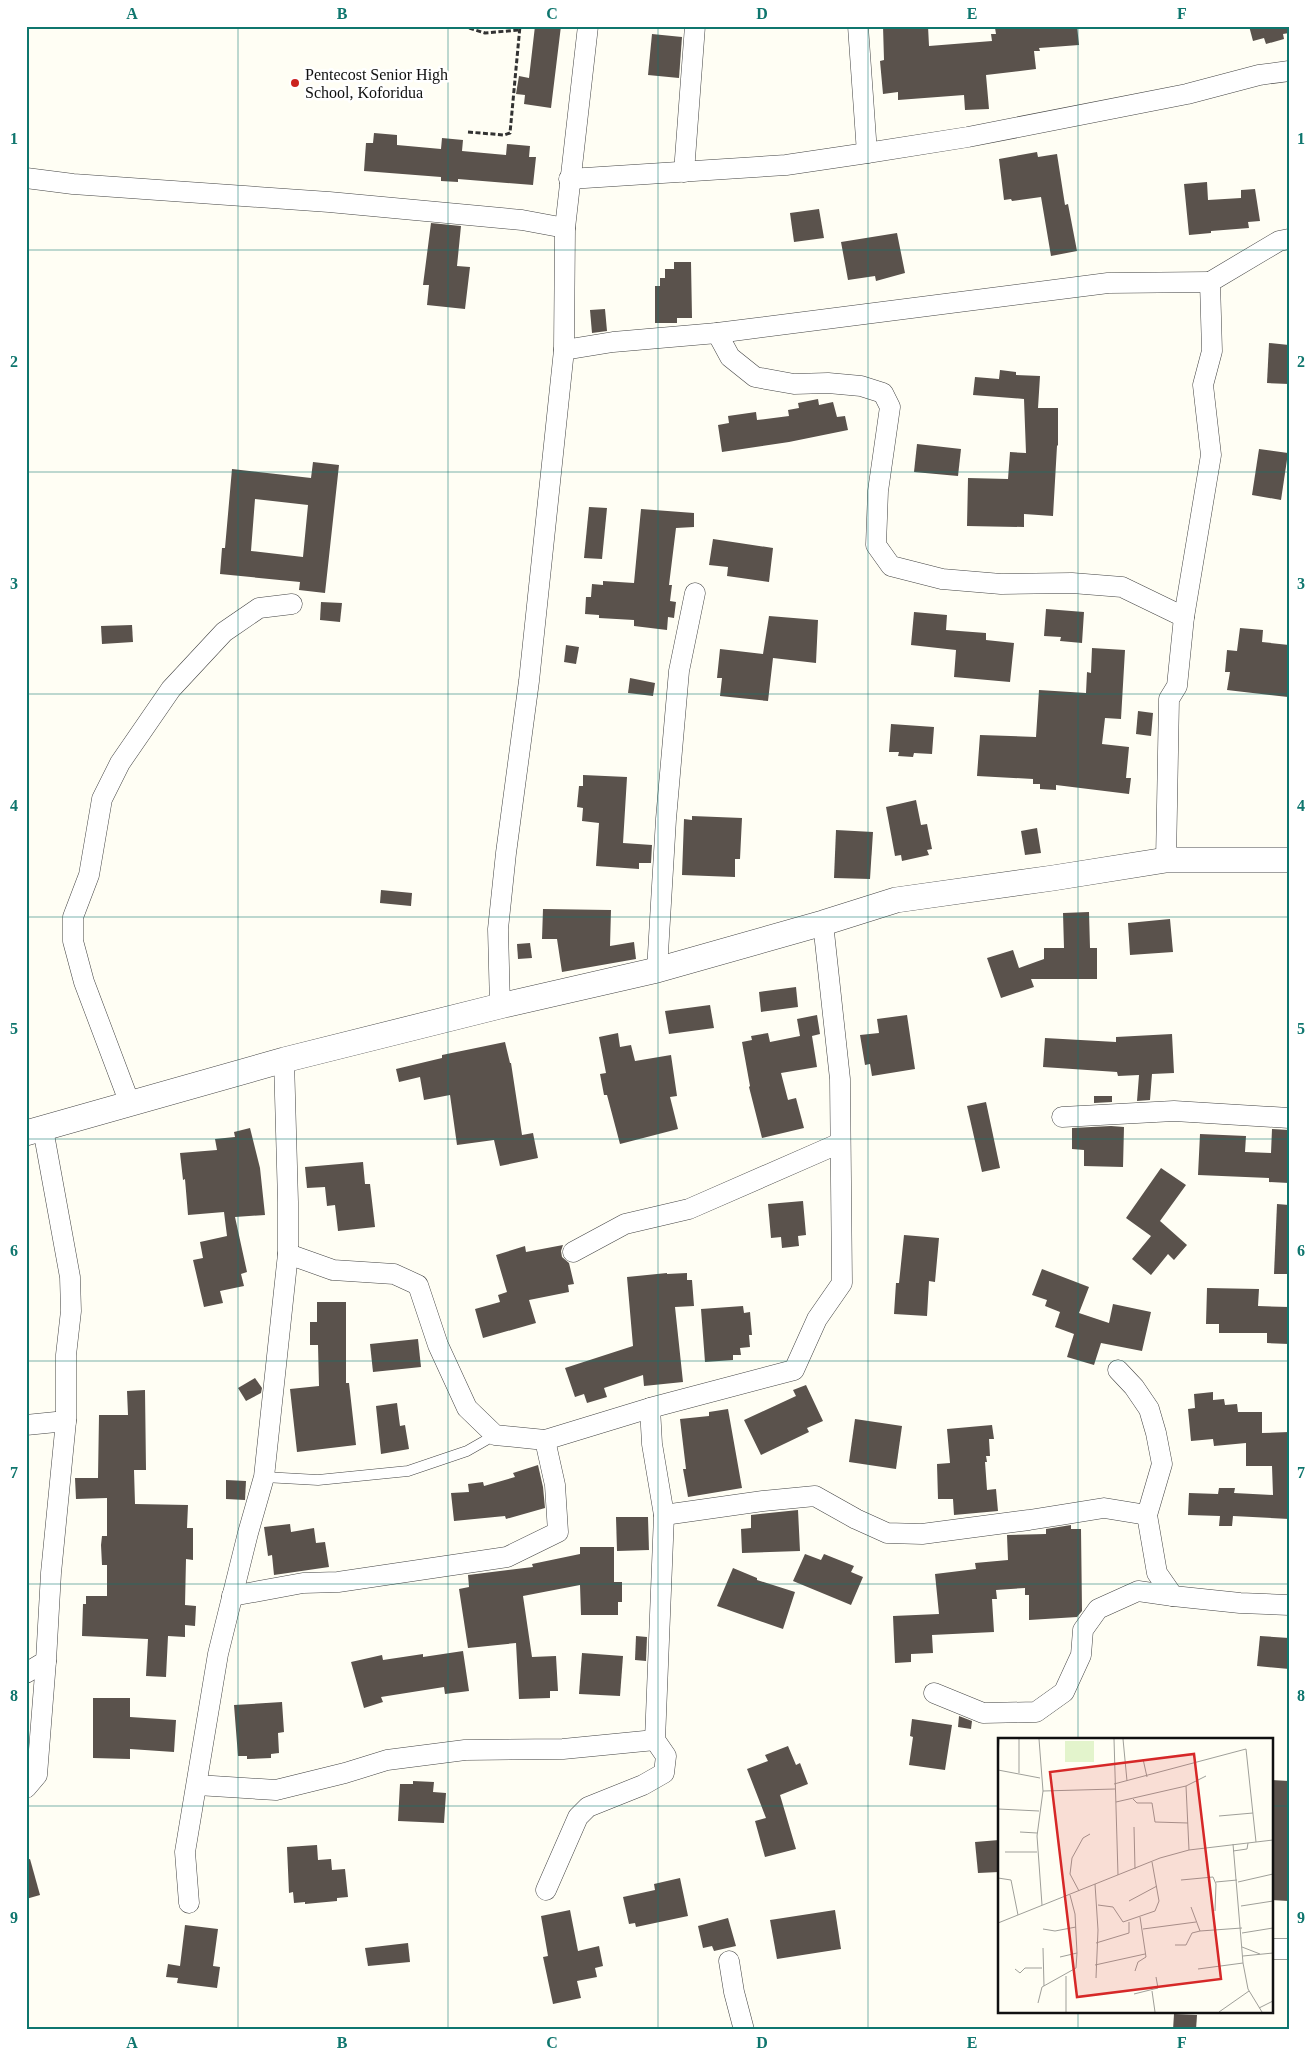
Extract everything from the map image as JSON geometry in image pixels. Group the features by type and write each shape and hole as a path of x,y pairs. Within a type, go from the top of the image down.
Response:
{"street":[{"path":"500,1006 499,920 529,681 564,350 565,228 588,26"},
{"path":"684,172 695,26"},
{"path":"858,26 867,153"},
{"path":"570,179 786,165 867,153 968,137 1187,94 1259,75 1289,70"},
{"path":"26,178 73,184 330,202 522,220 565,228"},
{"path":"564,350 613,342 718,333 1108,283 1210,282 1279,241 1289,239"},
{"path":"1166,860 1170,699 1177,686 1184,617 1211,455 1203,385 1212,351 1210,282"},
{"path":"718,333 730,357 755,377 794,384 828,383 861,386 883,393 890,407 878,491 876,545 891,566 942,579 1001,584 1072,583 1122,587 1184,617"},
{"path":"656,970 678,671 695,593"},
{"path":"130,1104 84,982 73,941 73,917 89,875 102,799 120,763 171,689 224,632 259,608 292,604"},
{"path":"26,1788 37,1775 52,1573 66,1421 66,1355 71,1311 70,1277 35,1131 284,1060 500,1006 656,970 823,923 896,900 1166,860 1289,860"},
{"path":"288,1254 333,1270 394,1274 418,1285 438,1346 467,1408 495,1435 546,1440 650,1408 794,1370 817,1319 842,1283 840,1079 823,923"},
{"path":"189,1903 185,1852 218,1654 264,1477 288,1254 284,1060"},
{"path":"1062,1117 1174,1111 1289,1118"},
{"path":"573,1252 625,1224 688,1209 840,1143"},
{"path":"1118,1370 1134,1387 1149,1409 1162,1464 1147,1515 1157,1573 1173,1596"},
{"path":"546,1890 578,1817 588,1807 643,1785 664,1773 666,1756 655,1740 664,1515 652,1444 650,1408"},
{"path":"26,1425 66,1421"},
{"path":"232,1596 303,1583 338,1582 507,1557 538,1542 558,1532 555,1486 546,1440"},
{"path":"664,1515 763,1501 815,1496 856,1519 887,1533 922,1534 1104,1508 1147,1515"},
{"path":"934,1693 983,1713 1036,1712 1064,1692 1082,1655 1083,1630 1098,1609 1138,1591 1240,1603 1289,1605"},
{"path":"26,1673 46,1661"},
{"path":"197,1785 276,1790 345,1773 387,1760 445,1752 562,1749 655,1740"},
{"path":"1272,1949 1289,1949"},
{"path":"729,1961 734,1992 744,2030"}],"lane":[{"path":"264,1477 318,1480 408,1471 467,1451 495,1435"}],"path":[{"path":"462,26 485,33 520,28 510,133 504,135 468,132"}],"building":[{"path":"535,26 561,26 551,108 524,104 525,95 516,94 519,76 529,78"},
{"path":"883,26 928,26 929,46 992,41 991,34 996,34 995,28 1077,26 1079,45 1039,48 1040,51 1034,51 1036,69 986,75 989,109 965,110 964,95 898,100 898,92 883,94 880,61 884,60"},
{"path":"1249,26 1289,26 1289,33 1283,34 1284,39 1266,44 1264,38 1253,41"},
{"path":"652,34 682,37 679,78 648,75"},
{"path":"374,133 397,135 397,145 441,149 442,138 463,140 462,151 506,155 507,144 530,146 529,157 536,157 533,185 458,179 458,182 441,181 441,177 364,171 366,143 373,143"},
{"path":"1037,152 1038,157 1057,154 1065,205 1068,204 1077,251 1051,256 1041,197 1012,201 1011,199 1004,200 999,159"},
{"path":"1207,182 1208,200 1241,198 1241,190 1255,189 1260,221 1248,222 1249,228 1189,235 1184,184"},
{"path":"819,209 824,238 794,242 790,213"},
{"path":"431,223 461,226 457,266 470,267 465,309 427,305 429,285 423,285"},
{"path":"897,233 905,273 876,281 875,276 848,280 841,242"},
{"path":"674,262 691,262 692,318 677,318 677,323 655,323 655,286 660,286 660,278 665,278 665,269 674,269"},
{"path":"605,309 607,331 592,333 590,310"},
{"path":"1269,343 1289,345 1289,384 1267,383"},
{"path":"1000,370 1016,372 1016,375 1040,376 1038,408 1058,408 1058,445 1053,516 1024,514 1024,527 967,526 968,478 1008,479 1010,452 1026,453 1024,399 973,395 975,377 999,379"},
{"path":"818,399 819,405 833,402 837,417 845,416 848,430 789,442 722,452 718,425 729,423 728,416 756,412 757,420 789,416 788,410 799,408 798,403"},
{"path":"917,444 961,449 958,476 914,472"},
{"path":"1259,449 1288,453 1281,500 1252,495"},
{"path":"313,462 339,465 325,593 299,590 300,582 220,574 222,548 225,548 232,469 311,478","holes":["255,499 308,505 303,557 251,551"]},
{"path":"589,507 607,508 602,559 584,558"},
{"path":"641,509 694,513 694,527 676,528 669,585 672,585 670,601 676,602 674,618 668,617 667,630 634,626 634,620 599,618 599,615 585,614 586,597 591,597 592,584 603,585 603,581 634,583"},
{"path":"713,539 773,548 769,582 727,576 728,567 709,565"},
{"path":"321,602 342,603 340,622 320,620"},
{"path":"1046,609 1084,612 1082,643 1060,641 1061,637 1044,636"},
{"path":"914,612 947,615 946,630 986,633 986,640 1014,643 1010,682 954,677 956,650 911,645"},
{"path":"769,616 818,620 816,663 773,658 768,701 720,696 722,678 717,678 720,649 763,654"},
{"path":"132,625 133,642 102,644 101,626"},
{"path":"1240,628 1263,630 1262,642 1289,645 1288,697 1227,690 1230,672 1225,672 1227,650 1237,651"},
{"path":"566,645 579,647 576,664 564,662"},
{"path":"1092,648 1125,650 1121,719 1105,718 1102,744 1129,747 1126,778 1131,778 1129,794 1056,785 1056,790 1040,789 1040,784 1033,784 1033,779 977,776 980,735 1036,737 1039,690 1086,693 1087,672 1091,673"},
{"path":"630,678 655,683 653,696 628,693"},
{"path":"1138,711 1153,713 1151,736 1136,734"},
{"path":"891,724 934,727 932,754 914,753 913,757 898,756 899,752 889,752"},
{"path":"583,775 627,777 623,843 652,845 651,863 639,863 639,869 596,866 599,823 582,821 583,808 577,807 579,786 583,786"},
{"path":"916,800 921,825 927,824 932,849 927,850 929,855 902,861 901,855 895,856 886,807"},
{"path":"692,816 742,818 740,859 735,859 735,877 682,875 684,819 692,820"},
{"path":"1037,828 1041,853 1025,855 1021,831"},
{"path":"836,830 873,832 870,879 834,878"},
{"path":"381,890 412,893 411,906 380,903"},
{"path":"543,909 611,910 610,946 634,942 636,959 562,972 557,939 542,939"},
{"path":"1089,912 1090,948 1097,948 1097,979 1031,979 1034,987 1001,998 987,958 1013,950 1019,968 1044,959 1044,948 1064,948 1063,913"},
{"path":"1170,919 1173,952 1130,955 1128,923"},
{"path":"530,943 532,958 518,959 517,944"},
{"path":"796,987 798,1007 761,1012 759,992"},
{"path":"710,1005 714,1028 669,1034 665,1011"},
{"path":"817,1015 820,1034 812,1036 817,1067 781,1073 788,1100 796,1098 804,1128 762,1138 749,1087 742,1042 752,1040 751,1036 768,1033 770,1042 800,1036 797,1019"},
{"path":"907,1015 915,1069 872,1076 870,1064 865,1065 860,1035 879,1033 877,1019"},
{"path":"618,1033 620,1047 631,1045 635,1061 671,1055 677,1096 670,1097 678,1129 620,1144 607,1095 604,1095 600,1074 606,1073 599,1037"},
{"path":"1172,1034 1174,1073 1152,1074 1150,1100 1137,1101 1139,1075 1118,1076 1117,1072 1043,1067 1045,1038 1116,1042 1116,1037"},
{"path":"505,1042 511,1063 522,1135 533,1133 538,1158 500,1166 494,1140 457,1145 450,1095 424,1100 420,1077 399,1082 396,1069 442,1058 442,1055"},
{"path":"1094,1096 1112,1096 1112,1102 1094,1103"},
{"path":"986,1102 1000,1168 982,1172 967,1106"},
{"path":"1124,1127 1123,1167 1084,1166 1084,1150 1072,1149 1072,1128"},
{"path":"250,1128 260,1168 265,1215 235,1217 247,1272 241,1274 244,1286 220,1291 223,1303 204,1307 193,1260 203,1258 200,1242 227,1236 224,1212 188,1215 185,1179 183,1180 180,1153 217,1150 215,1139 235,1137 234,1132"},
{"path":"1272,1129 1289,1130 1289,1183 1269,1182 1269,1178 1198,1175 1200,1134 1246,1136 1245,1152 1271,1153"},
{"path":"363,1162 365,1184 370,1184 375,1227 338,1231 335,1205 327,1206 325,1187 307,1188 305,1167"},
{"path":"1161,1168 1186,1185 1160,1221 1187,1245 1174,1260 1168,1254 1151,1275 1132,1259 1151,1236 1126,1218"},
{"path":"803,1201 806,1235 798,1236 799,1246 782,1248 781,1237 771,1238 768,1204"},
{"path":"1277,1204 1289,1205 1289,1274 1274,1274"},
{"path":"904,1235 939,1238 935,1282 929,1281 927,1316 894,1314 896,1283 899,1283"},
{"path":"563,1245 562,1257 569,1263 574,1284 568,1285 569,1292 529,1300 536,1323 483,1338 475,1309 500,1302 498,1295 507,1292 496,1255 525,1246 526,1252"},
{"path":"1042,1269 1089,1287 1079,1313 1109,1323 1113,1304 1151,1312 1142,1351 1101,1343 1094,1365 1067,1357 1074,1334 1055,1327 1060,1312 1045,1306 1047,1300 1032,1295"},
{"path":"687,1273 687,1280 692,1280 694,1306 675,1307 683,1382 644,1386 643,1375 604,1388 607,1397 587,1403 584,1394 575,1397 565,1368 633,1346 627,1277"},
{"path":"1207,1288 1259,1289 1258,1306 1289,1307 1289,1344 1267,1343 1267,1333 1219,1333 1219,1324 1206,1324"},
{"path":"317,1302 346,1302 346,1383 349,1383 356,1445 297,1452 290,1389 319,1386 318,1345 310,1345 310,1322 317,1322"},
{"path":"743,1306 744,1313 750,1312 752,1335 749,1335 750,1347 740,1348 741,1355 733,1355 733,1360 705,1362 701,1309"},
{"path":"418,1339 421,1367 373,1372 370,1344"},
{"path":"255,1378 262,1388 261,1393 246,1401 238,1388"},
{"path":"806,1385 823,1421 807,1428 809,1432 761,1455 744,1420 796,1396 793,1390"},
{"path":"145,1390 146,1470 134,1470 135,1504 188,1505 187,1528 193,1528 193,1560 186,1559 185,1605 196,1606 195,1626 185,1625 185,1637 168,1636 166,1677 146,1676 148,1639 82,1636 83,1604 86,1604 86,1596 107,1596 107,1565 102,1565 101,1545 102,1536 107,1536 107,1498 76,1499 75,1478 98,1478 99,1415 128,1415 127,1391"},
{"path":"1213,1392 1213,1400 1224,1399 1225,1405 1237,1404 1238,1412 1262,1412 1262,1433 1289,1432 1289,1519 1233,1516 1232,1526 1219,1526 1220,1516 1188,1515 1189,1493 1218,1494 1219,1488 1235,1488 1234,1493 1273,1495 1272,1466 1246,1466 1246,1443 1214,1446 1213,1439 1191,1441 1188,1409 1195,1408 1194,1394"},
{"path":"397,1403 400,1426 405,1425 409,1449 381,1454 376,1406"},
{"path":"728,1409 742,1488 688,1497 683,1469 686,1469 680,1419 709,1416 709,1412"},
{"path":"855,1419 902,1426 896,1469 849,1462"},
{"path":"992,1425 994,1439 989,1439 990,1456 986,1456 987,1462 985,1462 987,1490 996,1489 998,1511 954,1515 953,1499 938,1499 937,1464 950,1463 947,1429"},
{"path":"538,1465 545,1508 506,1519 505,1516 454,1521 451,1493 469,1492 468,1484 483,1482 484,1486 515,1477 513,1473"},
{"path":"226,1480 246,1481 245,1500 226,1499"},
{"path":"798,1510 800,1551 742,1553 741,1529 751,1528 751,1515"},
{"path":"616,1517 648,1517 649,1550 617,1551"},
{"path":"290,1524 291,1532 314,1528 316,1543 325,1542 329,1567 274,1575 272,1555 268,1556 264,1527"},
{"path":"1071,1525 1071,1529 1081,1529 1082,1611 1077,1617 1029,1620 1029,1595 1025,1595 1025,1588 996,1590 997,1599 992,1599 994,1632 932,1635 933,1653 911,1654 911,1662 895,1663 893,1616 939,1614 935,1574 976,1569 975,1563 1008,1560 1007,1535 1046,1534 1046,1529"},
{"path":"580,1547 614,1547 614,1582 622,1582 622,1602 618,1602 618,1615 581,1615 580,1585 523,1596 532,1657 556,1656 558,1691 550,1691 550,1698 519,1699 516,1643 468,1648 459,1589 469,1587 468,1575 533,1567 532,1564 580,1554"},
{"path":"805,1554 821,1560 824,1554 854,1566 851,1572 863,1577 851,1605 793,1581"},
{"path":"733,1568 757,1578 757,1580 795,1592 783,1629 717,1606"},
{"path":"636,1636 647,1637 646,1661 635,1660"},
{"path":"1260,1636 1289,1638 1289,1669 1257,1666"},
{"path":"463,1651 469,1691 445,1694 444,1687 381,1697 383,1702 364,1708 351,1662 382,1655 383,1660"},
{"path":"582,1653 623,1656 620,1696 579,1694"},
{"path":"93,1698 130,1698 130,1717 176,1720 174,1752 130,1749 130,1759 93,1758"},
{"path":"282,1702 284,1732 278,1733 279,1753 271,1754 271,1758 247,1759 247,1756 238,1756 234,1705"},
{"path":"959,1716 972,1721 971,1729 958,1727"},
{"path":"912,1719 952,1725 945,1770 909,1765 913,1737 910,1736"},
{"path":"788,1746 796,1765 800,1763 808,1784 780,1795 796,1849 765,1857 755,1821 766,1818 747,1769 768,1761 765,1755"},
{"path":"1272,1780 1289,1781 1289,1901 1272,1900"},
{"path":"413,1781 434,1782 433,1792 446,1793 444,1823 398,1821 400,1784 413,1784"},
{"path":"998,1840 998,1872 978,1873 975,1842"},
{"path":"317,1845 318,1860 331,1859 332,1870 345,1869 348,1897 337,1898 337,1901 305,1904 305,1902 294,1903 293,1892 289,1893 287,1847"},
{"path":"30,1859 40,1895 26,1899 26,1860"},
{"path":"680,1878 688,1916 636,1927 635,1923 629,1924 623,1897 655,1890 654,1884"},
{"path":"570,1910 578,1951 599,1946 603,1966 595,1968 597,1977 577,1981 581,1998 553,2004 543,1957 548,1956 541,1916"},
{"path":"835,1910 841,1949 777,1959 770,1920"},
{"path":"728,1918 736,1946 714,1951 712,1946 703,1948 698,1926"},
{"path":"185,1925 218,1929 213,1966 220,1967 217,1988 177,1983 178,1978 166,1977 168,1964 180,1966"},
{"path":"408,1943 410,1962 368,1966 365,1948"},
{"path":"1174,2014 1197,2015 1196,2030 1173,2030"}],"place":[{"name":"Pentecost Senior High School, Koforidua","path":"295,83"}]}
